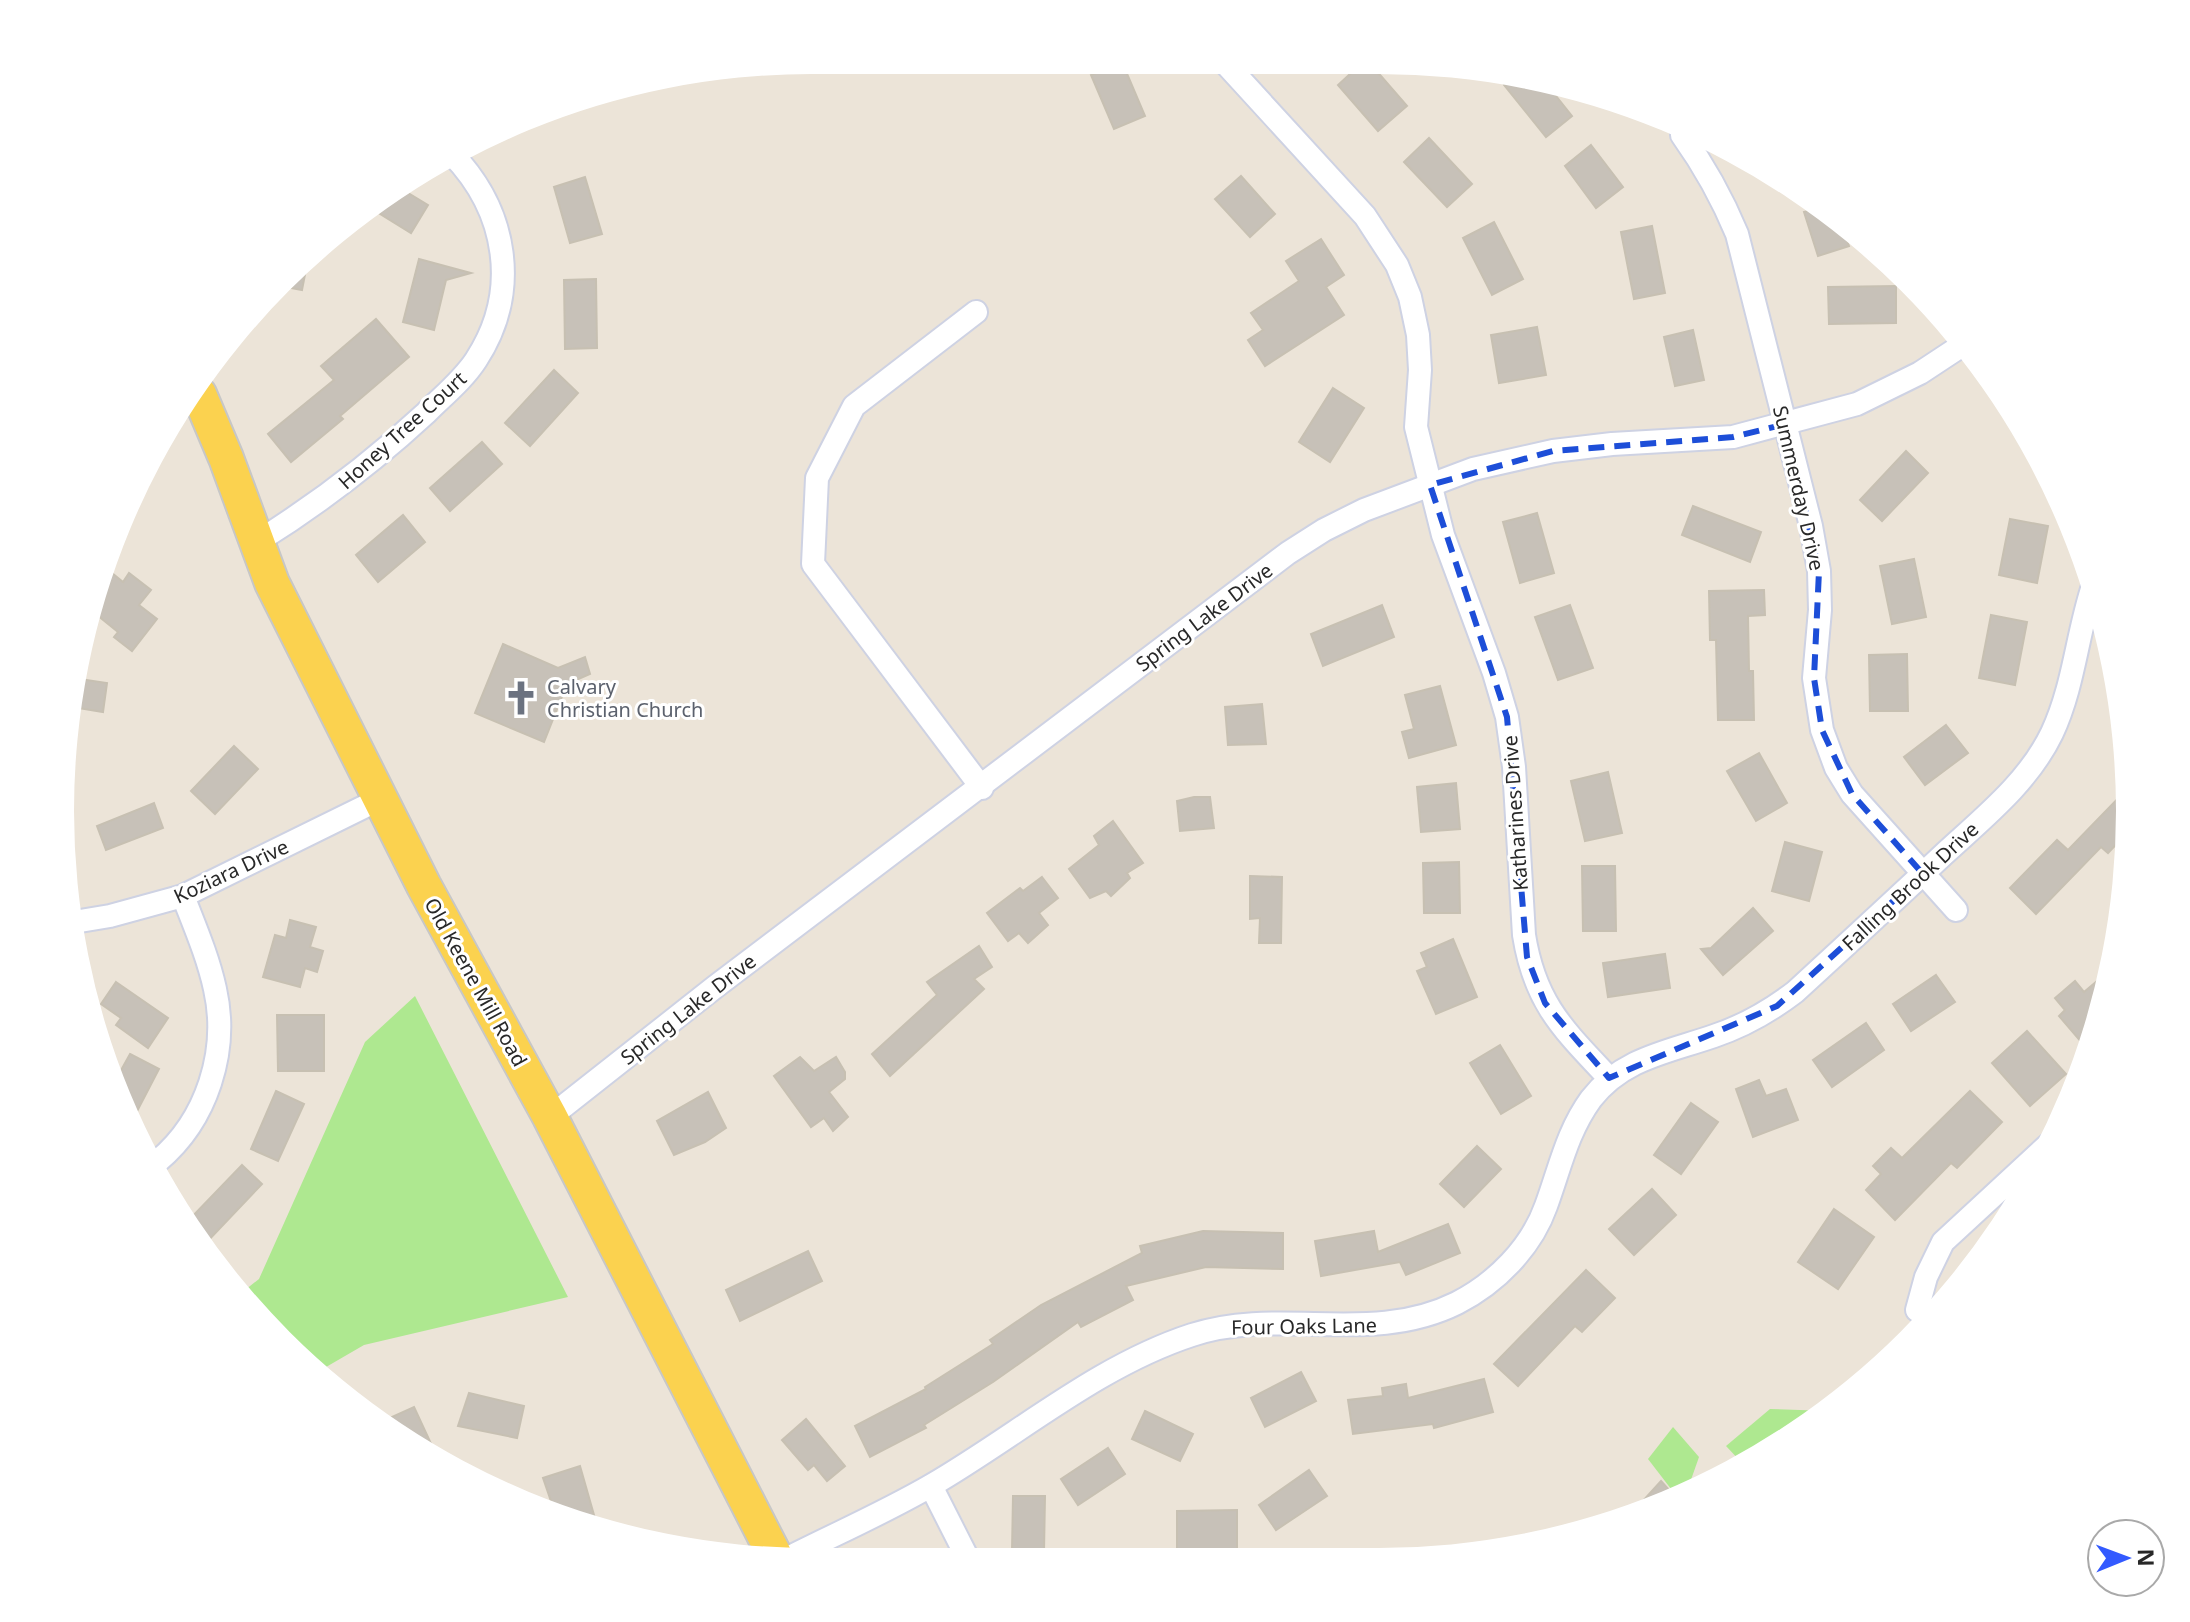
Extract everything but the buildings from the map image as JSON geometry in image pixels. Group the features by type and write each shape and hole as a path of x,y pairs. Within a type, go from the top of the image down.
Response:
{"main road":[{"name":"Old Keene Mill Road","path":"201,398 272,583 430,897 550,1117 770,1546"}],"street":[{"name":"Katharines Drive","path":"1235,74 1365,216 1397,265 1410,297 1418,335 1420,370 1416,427 1443,535 1507,717 1514,767 1527,957 1536,984 1553,1015 1609,1078"},
{"name":"Summerday Drive","path":"1686,141 1722,199 1737,234 1811,526 1819,571 1820,610 1814,678 1822,730 1836,768 1852,794 1956,910"},
{"name":"Honey Tree Court","path":"257,542 312,508 398,439 459,381 476,360 489,336 499,307 503,280 501,246 489,203 471,173 461,163"},
{"path":"976,312 854,406 817,478 813,564 982,788"},
{"name":"Spring Lake Drive","path":"550,1117 715,987 982,788 1288,553 1324,530 1364,510 1473,469 1553,451 1612,444 1733,437 1857,404 1920,373 1954,350"},
{"name":"Falling Brook Drive","path":"1609,1078 1654,1054 1742,1025 1777,1006 2006,797 2042,753 2066,698 2087,605"},
{"name":"Koziara Drive","path":"82,921 183,896 380,799"},
{"path":"161,1158 198,1113 208,1091 218,1052 215,989 183,896"},
{"name":"Four Oaks Lane","path":"808,1548 931,1486 1119,1366 1162,1345 1222,1327 1263,1322 1359,1327 1389,1324 1435,1313 1473,1293 1506,1267 1533,1234 1546,1207 1561,1154 1576,1121 1609,1078"},
{"path":"1917,1310 1926,1277 1943,1242 2024,1167"},
{"path":"931,1486 962,1548"}],"highlighted area":[{"path":"1786,424 1819,571 1814,678 1822,730 1852,794 1923,874 1777,1006 1609,1078 1545,1003 1527,957 1507,717 1430,485 1553,451 1733,437"}],"green space":[{"path":"415,996 568,1297 364,1345 327,1367 249,1287 259,1279 365,1042"},
{"path":"1770,1409 1808,1410 1735,1456 1726,1446"},
{"path":"1673,1427 1699,1457 1692,1478 1670,1488 1648,1459"}],"place":[{"name":"Calvary Christian Church","path":"521,698"}]}
